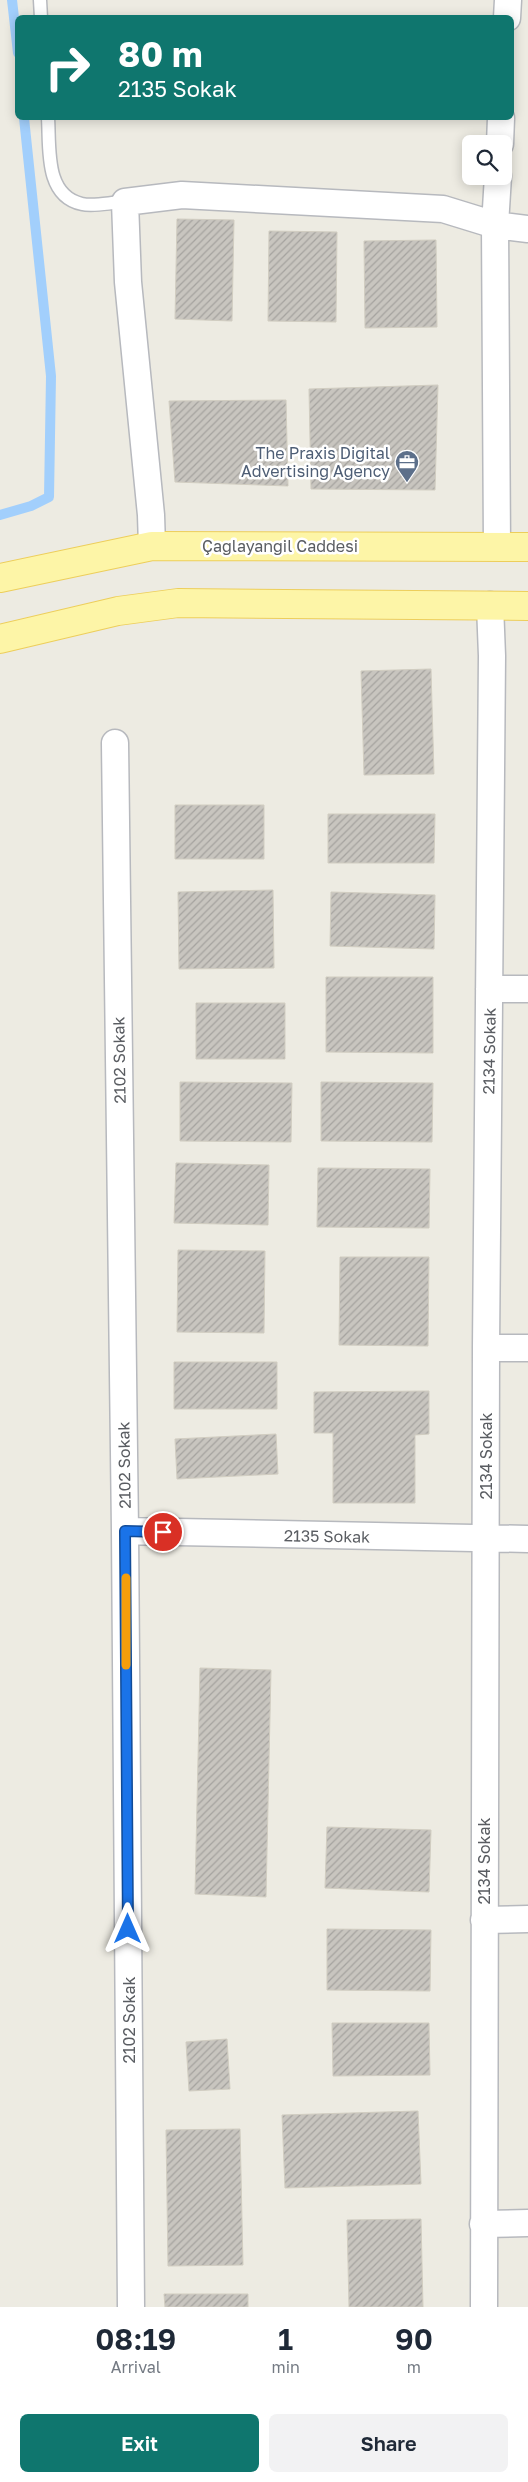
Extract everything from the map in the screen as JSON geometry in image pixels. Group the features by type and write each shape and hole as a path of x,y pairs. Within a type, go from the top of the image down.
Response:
{"main road":[{"name":"Çağlayangil Caddesi","path":"0,578 35,569 152,546 528,547"},
{"path":"0,639 118,611 178,603 528,606"}],"street":[{"path":"507,15 508,0"},
{"path":"500,135 501,120"},
{"path":"497,185 495,225 497,547"},
{"path":"152,546 151,515 128,282 125,202 182,195 443,210 495,225 528,229"},
{"name":"2134 Sokak","path":"484,2307 490,605"},
{"name":"2102 Sokak","path":"115,743 125,1531 131,2307"},
{"path":"490,988 528,989"},
{"path":"486,1348 528,1348"},
{"name":"2135 Sokak","path":"125,1531 528,1539"},
{"path":"484,1920 528,1919"},
{"path":"483,2224 528,2223"}],"lane":[{"path":"40,0 41,15"},
{"path":"48,120 54,180 61,194 82,204 125,202"}],"building":[{"path":"177,219 234,220 232,321 175,319"},
{"path":"269,231 337,232 336,322 268,321"},
{"path":"436,240 437,327 365,328 364,241"},
{"path":"438,385 435,490 311,489 309,389"},
{"path":"286,400 288,486 175,482 169,401"},
{"path":"431,669 434,774 364,775 361,671"},
{"path":"175,805 264,805 264,859 175,859"},
{"path":"328,814 435,814 434,863 328,863"},
{"path":"273,890 274,968 179,969 178,892"},
{"path":"331,892 435,895 434,949 330,946"},
{"path":"326,977 433,977 433,1053 326,1052"},
{"path":"196,1003 285,1003 285,1059 196,1059"},
{"path":"180,1082 292,1083 291,1142 180,1141"},
{"path":"321,1082 433,1083 432,1142 321,1141"},
{"path":"176,1163 269,1165 268,1225 174,1223"},
{"path":"318,1168 430,1169 429,1228 317,1227"},
{"path":"178,1250 265,1251 264,1333 177,1332"},
{"path":"340,1257 429,1257 428,1346 339,1345"},
{"path":"174,1362 277,1362 277,1409 174,1409"},
{"path":"429,1391 429,1434 415,1435 415,1503 333,1503 333,1433 314,1433 314,1392"},
{"path":"276,1434 278,1474 177,1479 175,1439"},
{"path":"200,1668 271,1670 266,1897 195,1894"},
{"path":"327,1827 431,1830 429,1892 325,1888"},
{"path":"327,1929 431,1930 430,1991 327,1990"},
{"path":"332,2023 429,2023 430,2075 333,2076"},
{"path":"227,2039 230,2089 189,2091 186,2042"},
{"path":"418,2111 421,2184 285,2188 282,2115"},
{"path":"240,2129 243,2265 168,2266 166,2130"},
{"path":"421,2219 423,2307 349,2307 347,2220"},
{"path":"164,2294 248,2294 248,2307 165,2307"}],"waterway":[{"path":"12,0 15,26"},
{"path":"0,515 31,506 49,497 51,376 24,120"}],"slow traffic":[{"path":"126,1578 126,1665"}],"place":[{"name":"The Praxis Digital Advertising Agency","path":"407,483"}],"route":[{"path":"128,1929 125,1531 163,1532"}]}
